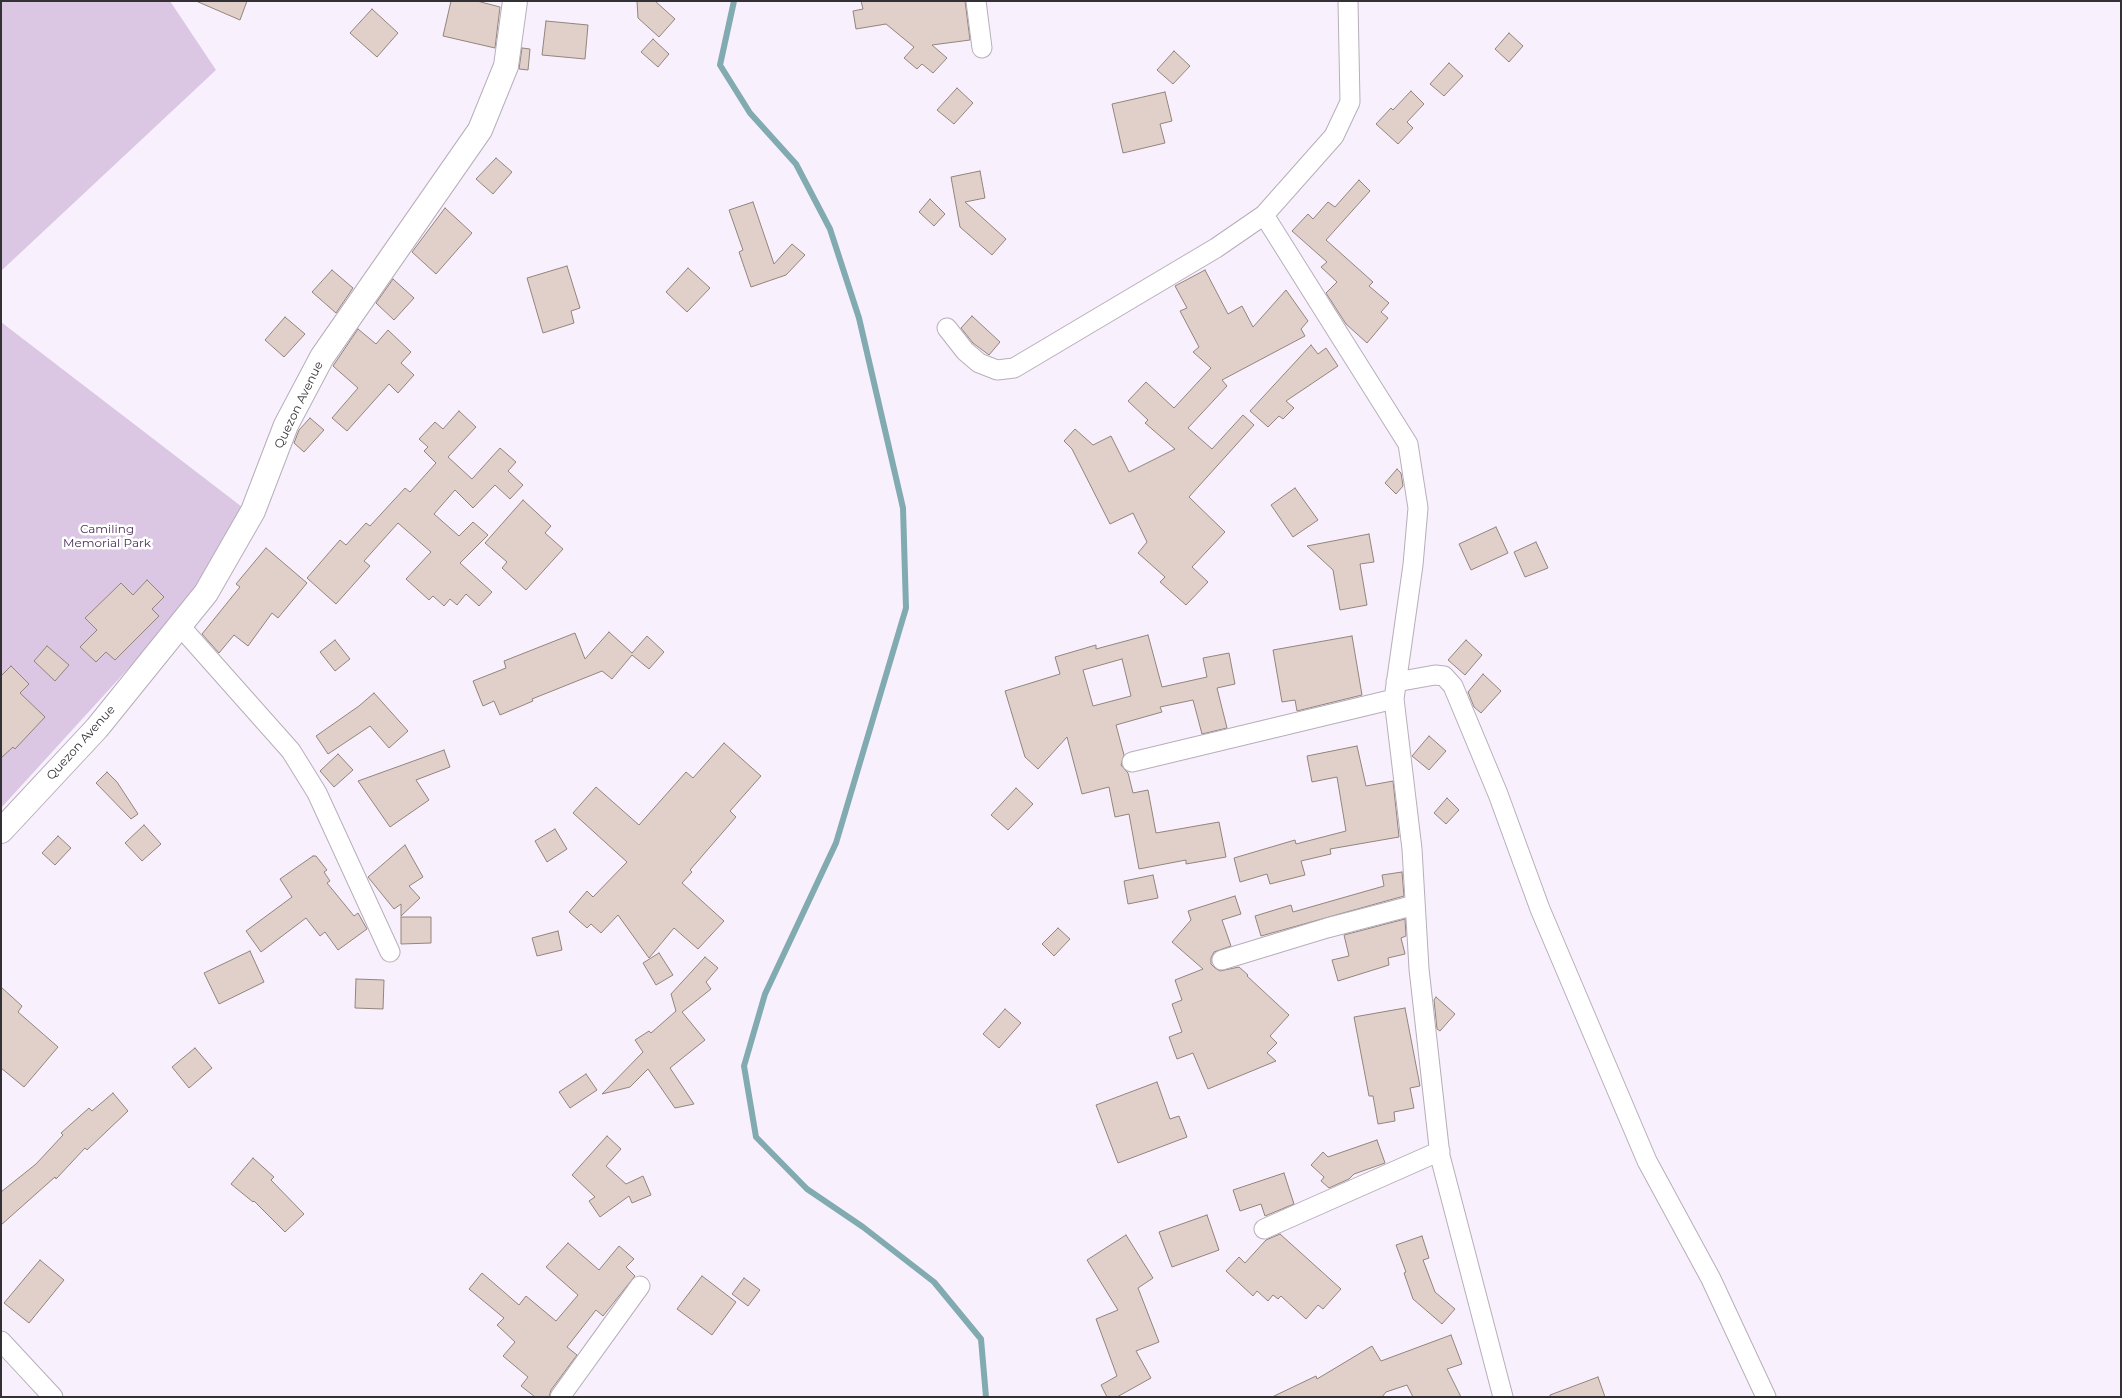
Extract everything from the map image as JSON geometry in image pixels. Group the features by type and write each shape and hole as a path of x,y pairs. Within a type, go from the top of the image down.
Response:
{"street":[{"name":"Quezon Avenue","path":"1,831 97,728 206,593 253,511 286,425 322,357 480,130 506,66 515,1"},
{"path":"976,1 982,48"},
{"path":"947,328 965,351 979,363 997,370 1014,368 1216,248 1264,215 1334,136 1350,102 1348,1"},
{"path":"1264,215 1408,444 1418,508 1413,565 1395,691 1411,840 1419,968 1440,1151 1503,1397"},
{"path":"180,626 291,751 317,792 390,952"},
{"path":"1132,762 1395,691 1436,675 1444,676 1454,686 1498,794 1544,918 1647,1160 1711,1279 1766,1397"},
{"path":"1222,960 1327,928 1416,905"},
{"path":"1264,1229 1440,1151"},
{"path":"560,1397 640,1286"},
{"path":"1,1341 54,1397"}],"green space":[{"path":"1,1 170,1 216,70 1,271"},
{"name":"Camiling Memorial Park","path":"1,322 246,510 188,603 1,808"}],"building":[{"path":"196,1 247,1 240,20"},
{"path":"451,1 477,1 500,7 495,48 443,36"},
{"path":"637,1 655,1 675,19 659,37 638,18"},
{"path":"861,1 965,1 970,40 932,45 947,58 933,73 922,64 917,69 904,58 914,47 886,24 856,29 853,11 863,9"},
{"path":"372,9 398,33 377,57 350,33"},
{"path":"546,21 588,25 585,59 542,55"},
{"path":"1509,33 1523,46 1509,62 1495,49"},
{"path":"653,39 669,54 658,67 641,52"},
{"path":"522,48 530,49 528,70 519,69"},
{"path":"1174,51 1190,66 1173,84 1157,70"},
{"path":"1449,63 1463,76 1444,96 1430,84"},
{"path":"957,88 973,103 954,124 937,110"},
{"path":"1411,91 1424,104 1407,122 1413,128 1398,144 1376,124"},
{"path":"1165,92 1172,121 1160,124 1165,143 1123,153 1112,104"},
{"path":"496,158 512,172 493,194 476,179"},
{"path":"980,171 985,198 965,202 1006,239 992,255 960,227 951,177"},
{"path":"1359,180 1370,191 1326,240 1373,282 1369,286 1389,303 1381,312 1388,318 1367,343 1346,324 1326,293 1337,282 1321,267 1327,262 1292,231 1308,214 1313,219 1328,202 1335,207"},
{"path":"930,199 945,214 934,226 919,212"},
{"path":"753,202 774,264 792,244 805,255 786,275 751,287 739,252 743,250 729,210"},
{"path":"445,208 472,233 436,274 412,252"},
{"path":"567,266 580,308 571,311 574,323 543,333 527,278"},
{"path":"688,268 710,288 687,312 666,292"},
{"path":"332,270 353,288 336,313 312,292"},
{"path":"1205,270 1228,314 1242,306 1253,327 1286,290 1308,321 1301,329 1305,336 1222,380 1227,386 1188,428 1212,449 1243,415 1254,425 1189,497 1225,532 1192,567 1208,582 1186,605 1160,582 1165,577 1138,553 1147,542 1133,513 1110,524 1072,449 1064,441 1075,429 1093,445 1111,436 1129,472 1175,449 1145,423 1148,420 1128,401 1146,382 1174,408 1211,368 1193,352 1199,347 1180,311 1187,308 1175,286"},
{"path":"393,279 414,298 394,320 376,303"},
{"path":"972,316 1000,342 989,355 973,343 961,328"},
{"path":"285,317 305,334 284,357 265,340"},
{"path":"358,329 376,344 388,330 411,352 401,363 414,375 398,393 389,384 347,431 332,418 358,388 333,366"},
{"path":"1311,345 1318,354 1326,348 1338,366 1286,401 1294,408 1283,419 1279,416 1268,427 1250,411"},
{"path":"459,411 476,427 448,457 472,479 500,448 516,462 508,471 523,485 510,499 495,485 473,508 455,490 434,514 459,536 473,522 488,535 460,563 492,592 479,606 466,594 457,605 450,599 444,606 433,596 429,600 406,579 431,552 398,523 364,561 370,566 336,604 307,578 340,540 346,545 366,523 370,526 405,488 410,492 436,463 424,451 428,447 419,439 435,422 443,429"},
{"path":"310,418 324,430 304,452 294,443 299,430"},
{"path":"1397,469 1401,473 1403,486 1396,494 1385,483"},
{"path":"1295,488 1318,520 1293,537 1271,505"},
{"path":"523,500 551,526 545,533 563,549 526,590 502,568 507,562 485,543"},
{"path":"1496,527 1508,553 1471,570 1459,544"},
{"path":"1369,534 1374,562 1360,564 1367,605 1340,610 1333,570 1307,546"},
{"path":"1536,542 1548,568 1525,577 1514,552"},
{"path":"266,548 307,583 278,618 272,613 248,646 234,635 219,653 202,634 240,587 236,584"},
{"path":"147,580 164,597 152,609 159,616 115,660 106,652 96,662 80,647 97,630 85,618 121,583 133,595"},
{"path":"609,632 632,653 647,636 664,652 649,669 632,655 612,679 602,671 532,699 533,701 500,715 494,701 483,706 473,681 506,668 504,661 575,633 585,659"},
{"path":"1148,635 1162,687 1207,677 1203,658 1229,653 1235,684 1217,688 1227,728 1202,734 1193,700 1160,707 1162,712 1116,725 1124,755 1121,765 1128,773 1133,793 1148,790 1156,833 1219,822 1226,857 1186,864 1186,860 1139,869 1129,814 1115,817 1109,787 1082,794 1067,737 1038,769 1025,757 1005,691 1060,674 1055,657 1096,645 1096,649","holes":["1122,659 1131,696 1093,706 1083,670"]},
{"path":"1352,636 1362,695 1297,711 1295,700 1282,702 1273,650"},
{"path":"335,640 350,659 335,671 320,652"},
{"path":"1466,640 1482,655 1465,675 1448,660"},
{"path":"47,646 69,665 55,681 34,661"},
{"path":"11,666 29,684 20,693 45,717 15,749 13,747 1,758 1,676"},
{"path":"1483,674 1501,691 1481,713 1474,707 1468,692"},
{"path":"374,693 408,731 389,748 370,726 328,754 316,736 359,706"},
{"path":"1429,736 1446,751 1429,770 1412,756"},
{"path":"724,743 761,776 730,811 736,817 690,870 692,872 682,883 724,921 698,949 674,928 649,958 618,915 601,933 591,924 587,928 569,912 587,891 593,897 627,862 573,813 596,787 639,825 686,772 693,778"},
{"path":"1357,746 1366,786 1393,781 1399,837 1330,849 1331,854 1301,861 1305,875 1270,884 1267,874 1240,882 1234,858 1295,840 1296,844 1346,831 1337,777 1312,782 1307,756"},
{"path":"444,750 450,767 416,780 429,800 390,827 358,781"},
{"path":"338,754 353,770 334,787 320,771"},
{"path":"107,772 117,782 138,814 131,819 96,783"},
{"path":"1016,788 1033,804 1008,830 991,815"},
{"path":"1447,798 1459,810 1446,824 1434,813"},
{"path":"144,825 161,844 142,861 125,843"},
{"path":"555,829 567,849 547,862 535,841"},
{"path":"58,836 71,848 55,865 42,853"},
{"path":"405,845 423,877 409,886 420,898 401,916 401,904 394,909 368,877"},
{"path":"313,856 316,856 327,870 324,872 330,881 327,883 354,916 358,913 367,929 338,950 325,932 320,936 306,918 261,952 246,931 292,897 280,879"},
{"path":"1402,872 1404,896 1261,936 1255,916 1291,905 1293,912 1384,886 1382,875"},
{"path":"1153,875 1158,898 1128,904 1124,881"},
{"path":"1235,896 1241,914 1222,920 1231,946 1214,952 1211,964 1220,971 1239,967 1289,1015 1270,1036 1277,1043 1267,1053 1276,1061 1208,1089 1193,1053 1177,1059 1169,1037 1182,1032 1172,1004 1182,1000 1175,980 1203,969 1172,942 1191,920 1188,911"},
{"path":"401,917 431,917 431,943 401,944"},
{"path":"1405,919 1406,936 1401,938 1405,954 1388,958 1389,965 1338,981 1332,960 1349,956 1344,935"},
{"path":"1058,928 1070,939 1054,956 1042,944"},
{"path":"558,931 562,950 537,956 532,938"},
{"path":"250,951 264,982 219,1004 204,973"},
{"path":"659,953 673,975 656,985 643,963"},
{"path":"705,957 718,968 706,982 711,989 682,1012 705,1040 670,1068 694,1104 675,1108 648,1069 630,1087 602,1094 643,1052 635,1040 649,1031 651,1033 676,1011 671,994"},
{"path":"356,979 384,980 383,1009 355,1008"},
{"path":"1,987 22,1006 18,1012 58,1047 24,1087 1,1068"},
{"path":"1436,997 1455,1014 1440,1031 1437,1029 1434,1000"},
{"path":"1405,1008 1420,1086 1410,1088 1414,1108 1394,1112 1395,1121 1378,1124 1373,1096 1369,1096 1354,1017"},
{"path":"1005,1009 1021,1023 999,1048 983,1034"},
{"path":"195,1048 212,1068 189,1088 172,1067"},
{"path":"586,1074 597,1090 570,1108 559,1092"},
{"path":"1157,1082 1170,1119 1179,1116 1187,1137 1118,1163 1096,1105"},
{"path":"113,1093 128,1111 87,1150 85,1148 56,1179 55,1177 1,1225 1,1192 36,1164 63,1135 61,1133 89,1108 92,1111"},
{"path":"607,1136 621,1149 606,1166 626,1184 643,1176 651,1195 632,1203 629,1196 600,1217 589,1201 595,1197 572,1175"},
{"path":"1377,1140 1385,1163 1354,1174 1349,1179 1329,1188 1321,1181 1324,1177 1311,1165 1323,1152 1328,1157"},
{"path":"253,1158 274,1177 271,1180 304,1214 285,1232 254,1201 231,1184"},
{"path":"1284,1173 1294,1204 1265,1216 1261,1204 1240,1211 1233,1190"},
{"path":"1207,1215 1219,1250 1172,1267 1159,1232"},
{"path":"1280,1234 1341,1289 1323,1309 1318,1305 1306,1319 1281,1296 1278,1299 1273,1295 1268,1301 1257,1291 1253,1296 1226,1271 1239,1257 1245,1263 1266,1240"},
{"path":"1126,1235 1153,1278 1138,1288 1159,1342 1136,1351 1151,1378 1117,1397 1107,1397 1101,1385 1117,1376 1096,1319 1118,1310 1087,1260"},
{"path":"1422,1236 1429,1258 1423,1260 1435,1292 1455,1309 1442,1324 1413,1299 1396,1245"},
{"path":"568,1243 599,1270 619,1246 634,1259 626,1267 635,1276 603,1316 596,1310 567,1347 577,1355 551,1390 549,1397 535,1397 521,1386 528,1377 503,1356 515,1342 497,1325 504,1318 469,1289 482,1273 519,1305 526,1296 556,1321 578,1295 546,1267"},
{"path":"40,1260 64,1280 29,1323 4,1303"},
{"path":"702,1276 736,1302 712,1335 677,1309"},
{"path":"744,1278 760,1290 748,1306 732,1294"},
{"path":"1451,1335 1462,1364 1447,1369 1461,1397 1413,1397 1407,1385 1386,1392 1382,1397 1272,1397 1316,1376 1317,1379 1372,1346 1381,1361"},
{"path":"1598,1377 1605,1397 1550,1397 1550,1395"}],"waterway":[{"path":"734,1 720,65 750,113 796,164 830,229 859,318 903,508 906,608 836,843 765,994 744,1066 756,1137 807,1189 863,1227 934,1282 981,1339 986,1397"}]}
